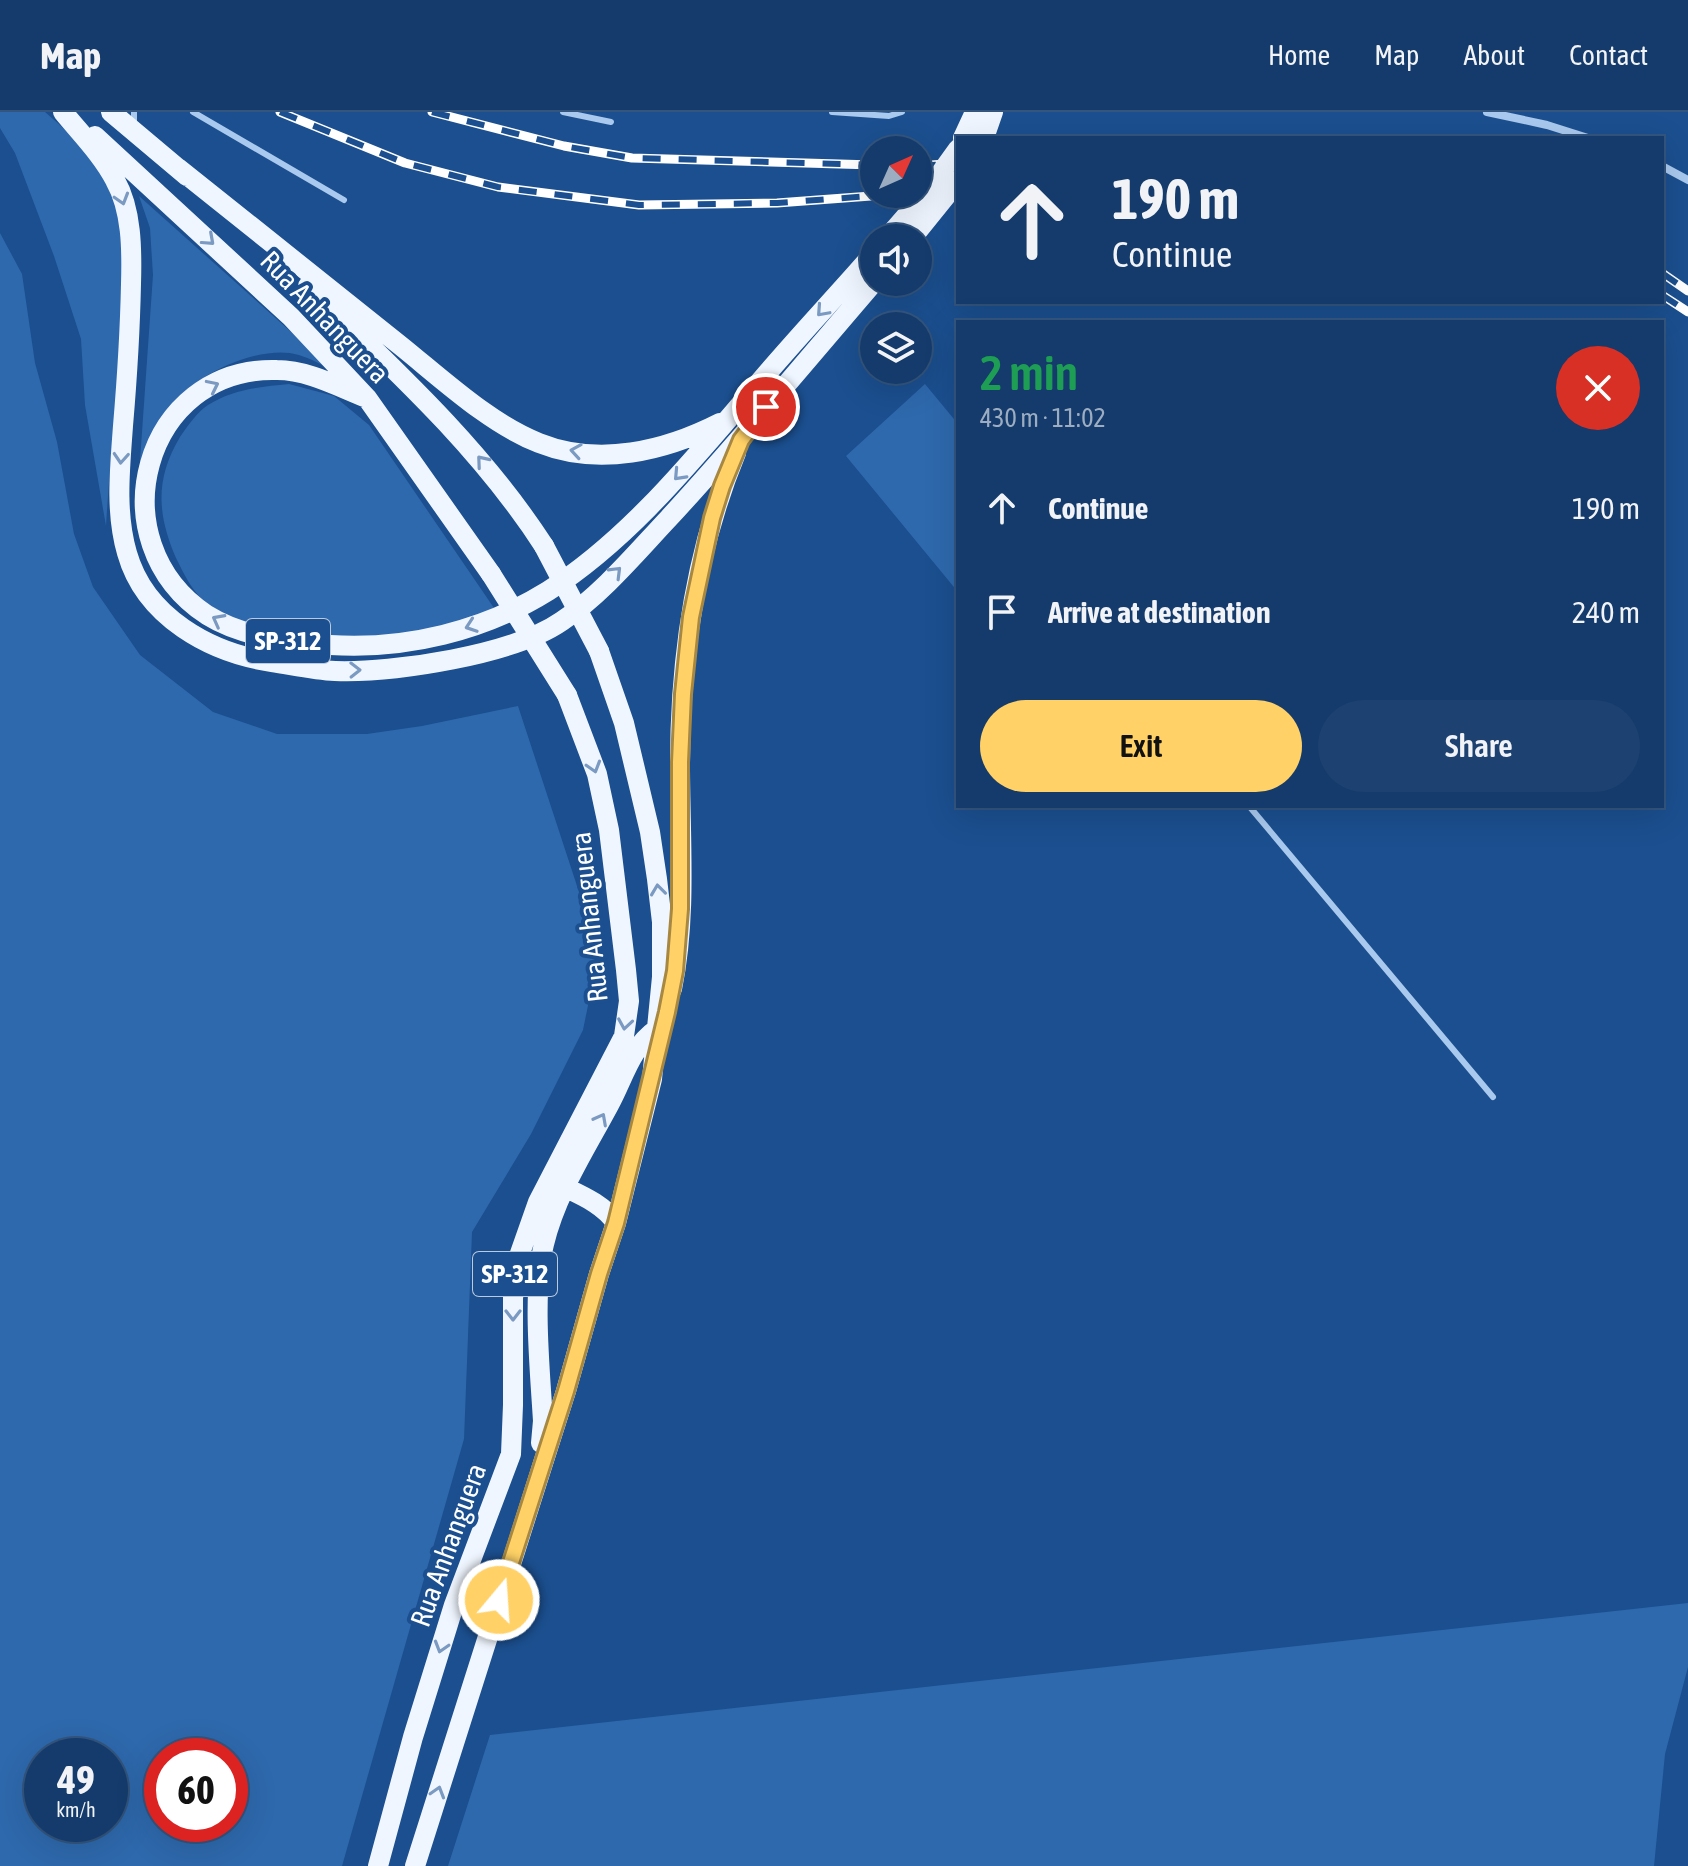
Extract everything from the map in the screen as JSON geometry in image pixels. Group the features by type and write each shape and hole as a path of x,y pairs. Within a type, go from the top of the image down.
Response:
{"main road":[{"name":"Rua Anhanguera","path":"66,112 291,317 367,398 491,574 567,695 597,774 609,830 624,937 629,1001 624,1036 527,1228 515,1276 511,1454 454,1605 413,1737 378,1866"},
{"path":"66,112 116,181 130,231 131,299 119,479 120,520 127,554 136,577 147,593 173,621 205,643 243,657 334,671 392,669 444,661 517,642 560,622 601,587 741,440"},
{"name":"Rua Anhanguera","path":"111,112 178,168 412,386 478,456 517,504 544,546 599,651 624,723 653,847 662,922 662,977 652,1079 616,1223 415,1866"},
{"path":"964,136 975,112"},
{"path":"985,136 993,112"},
{"path":"899,224 956,152"},
{"path":"178,168 443,380 502,424 540,444 614,454 650,450 688,439 731,417"},
{"path":"923,224 956,183"},
{"name":"SP-312","path":"367,398 301,373 260,370 230,378 201,391 172,420 154,450 147,472 143,515 149,541 159,562 184,596 229,626 309,644 379,647 476,626 545,593 586,566 675,480 860,269"},
{"name":"SP-312","path":"652,1079 675,971 679,937 683,694 691,617 712,518 741,440 862,296"},
{"path":"527,1510 540,1452 543,1421 538,1272 549,1223 564,1187 617,1091 636,1048 657,1029"},
{"path":"538,1202 564,1187"},
{"path":"564,1187 602,1208 616,1223"}],"street":[{"path":"1487,112 1582,136"},
{"path":"1664,167 1688,180"}],"lane":[{"path":"134,112 137,136"},
{"path":"193,112 344,200"},
{"path":"563,112 611,122"},
{"path":"832,112 889,116 902,112"},
{"path":"1251,808 1493,1097"}],"shaded area":[{"path":"0,112 45,112 91,158 105,179 116,207 124,257 124,291 106,526 85,405 81,339 15,153 0,128"},
{"path":"139,196 309,348 324,366 294,354 273,353 236,361 201,379 172,404 162,418 139,475 153,275 150,228"},
{"path":"0,233 22,274 35,363 57,442 74,534 93,587 140,655 213,712 277,734 367,734 518,706 579,892 596,966 583,1030 531,1134 472,1232 464,1439 342,1866 0,1866"},
{"path":"289,384 334,396 369,425 494,608 428,630 346,638 265,628 230,616 198,595 176,558 162,511 163,482 172,452 189,424 208,405 237,392"},
{"path":"925,384 956,422 956,590 846,456"},
{"path":"1688,1603 1688,1667 1665,1754 1654,1866 448,1866 490,1735"}],"railway":[{"path":"280,112 405,163 498,187 639,205 777,203 860,197"},
{"path":"432,112 564,146 632,158 860,165"},
{"path":"932,165 956,163"},
{"path":"932,192 956,190"},
{"path":"1664,274 1688,291"},
{"path":"1664,296 1688,312"}],"route":[{"path":"499,1600 616,1223 667,1012 675,971 680,909 680,762 691,617 722,486 741,440 766,407"}]}
